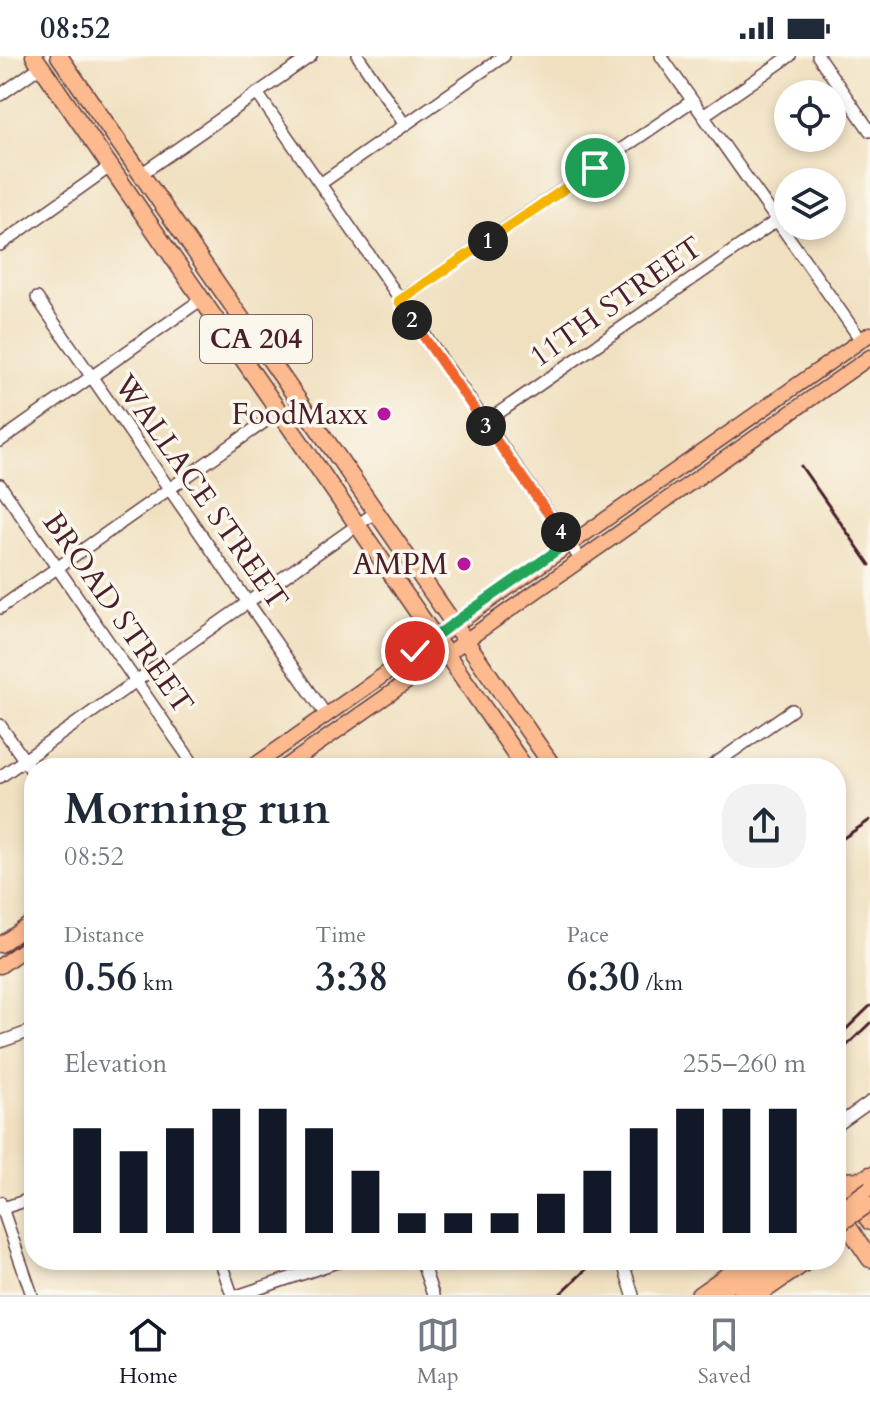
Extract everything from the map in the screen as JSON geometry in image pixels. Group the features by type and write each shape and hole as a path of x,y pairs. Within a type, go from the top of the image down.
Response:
{"highway":[{"name":"CA 204","path":"59,56 547,758"},
{"name":"CA 204","path":"37,61 518,758"},
{"path":"73,112 90,120 126,170 141,174"},
{"path":"846,1180 868,1184"},
{"path":"846,1189 870,1222"},
{"path":"846,1224 865,1252"},
{"path":"846,1239 865,1252"},
{"path":"699,1295 735,1270"},
{"path":"758,1295 794,1270"}],"main road":[{"path":"836,381 842,368 864,350 865,337"},
{"path":"265,758 453,623 865,337"},
{"path":"299,758 870,357"},
{"path":"732,454 730,444 762,419 770,403"},
{"path":"280,758 294,748 299,734"},
{"path":"0,945 24,928"},
{"path":"0,966 24,949"},
{"path":"846,1202 868,1184"},
{"path":"846,1220 870,1204"},
{"path":"716,1295 752,1270"},
{"path":"740,1295 776,1270"}],"street":[{"path":"141,174 311,56"},
{"path":"358,56 405,125"},
{"path":"320,184 504,56"},
{"path":"661,56 774,218"},
{"path":"703,116 790,56"},
{"path":"818,56 870,131"},
{"path":"0,95 37,61"},
{"path":"257,93 581,560"},
{"path":"399,301 692,101"},
{"path":"0,245 111,166"},
{"name":"11TH STREET","path":"484,423 774,222"},
{"path":"791,240 865,337"},
{"name":"WALLACE STREET","path":"37,298 326,715"},
{"path":"0,441 202,299"},
{"path":"0,608 280,411"},
{"name":"BROAD STREET","path":"0,485 189,758"},
{"path":"27,758 376,512"},
{"path":"723,758 792,710"},
{"path":"0,725 24,760 0,777"},
{"path":"0,1042 24,1034"},
{"path":"846,1119 870,1102"},
{"path":"24,1201 1,1207 32,1295"},
{"path":"223,1270 232,1295"},
{"path":"240,1295 314,1270"},
{"path":"424,1270 433,1295"},
{"path":"625,1270 633,1295"}],"railway":[{"path":"801,466 870,565"},
{"path":"846,836 870,820"},
{"path":"846,1029 870,1006"},
{"path":"846,1046 870,1023"},
{"path":"559,1295 585,1270"}],"place":[{"name":"FoodMaxx","path":"384,414"},
{"name":"AMPM","path":"464,564"}],"route":[{"path":"415,651 569,542 399,301 595,168"}]}
